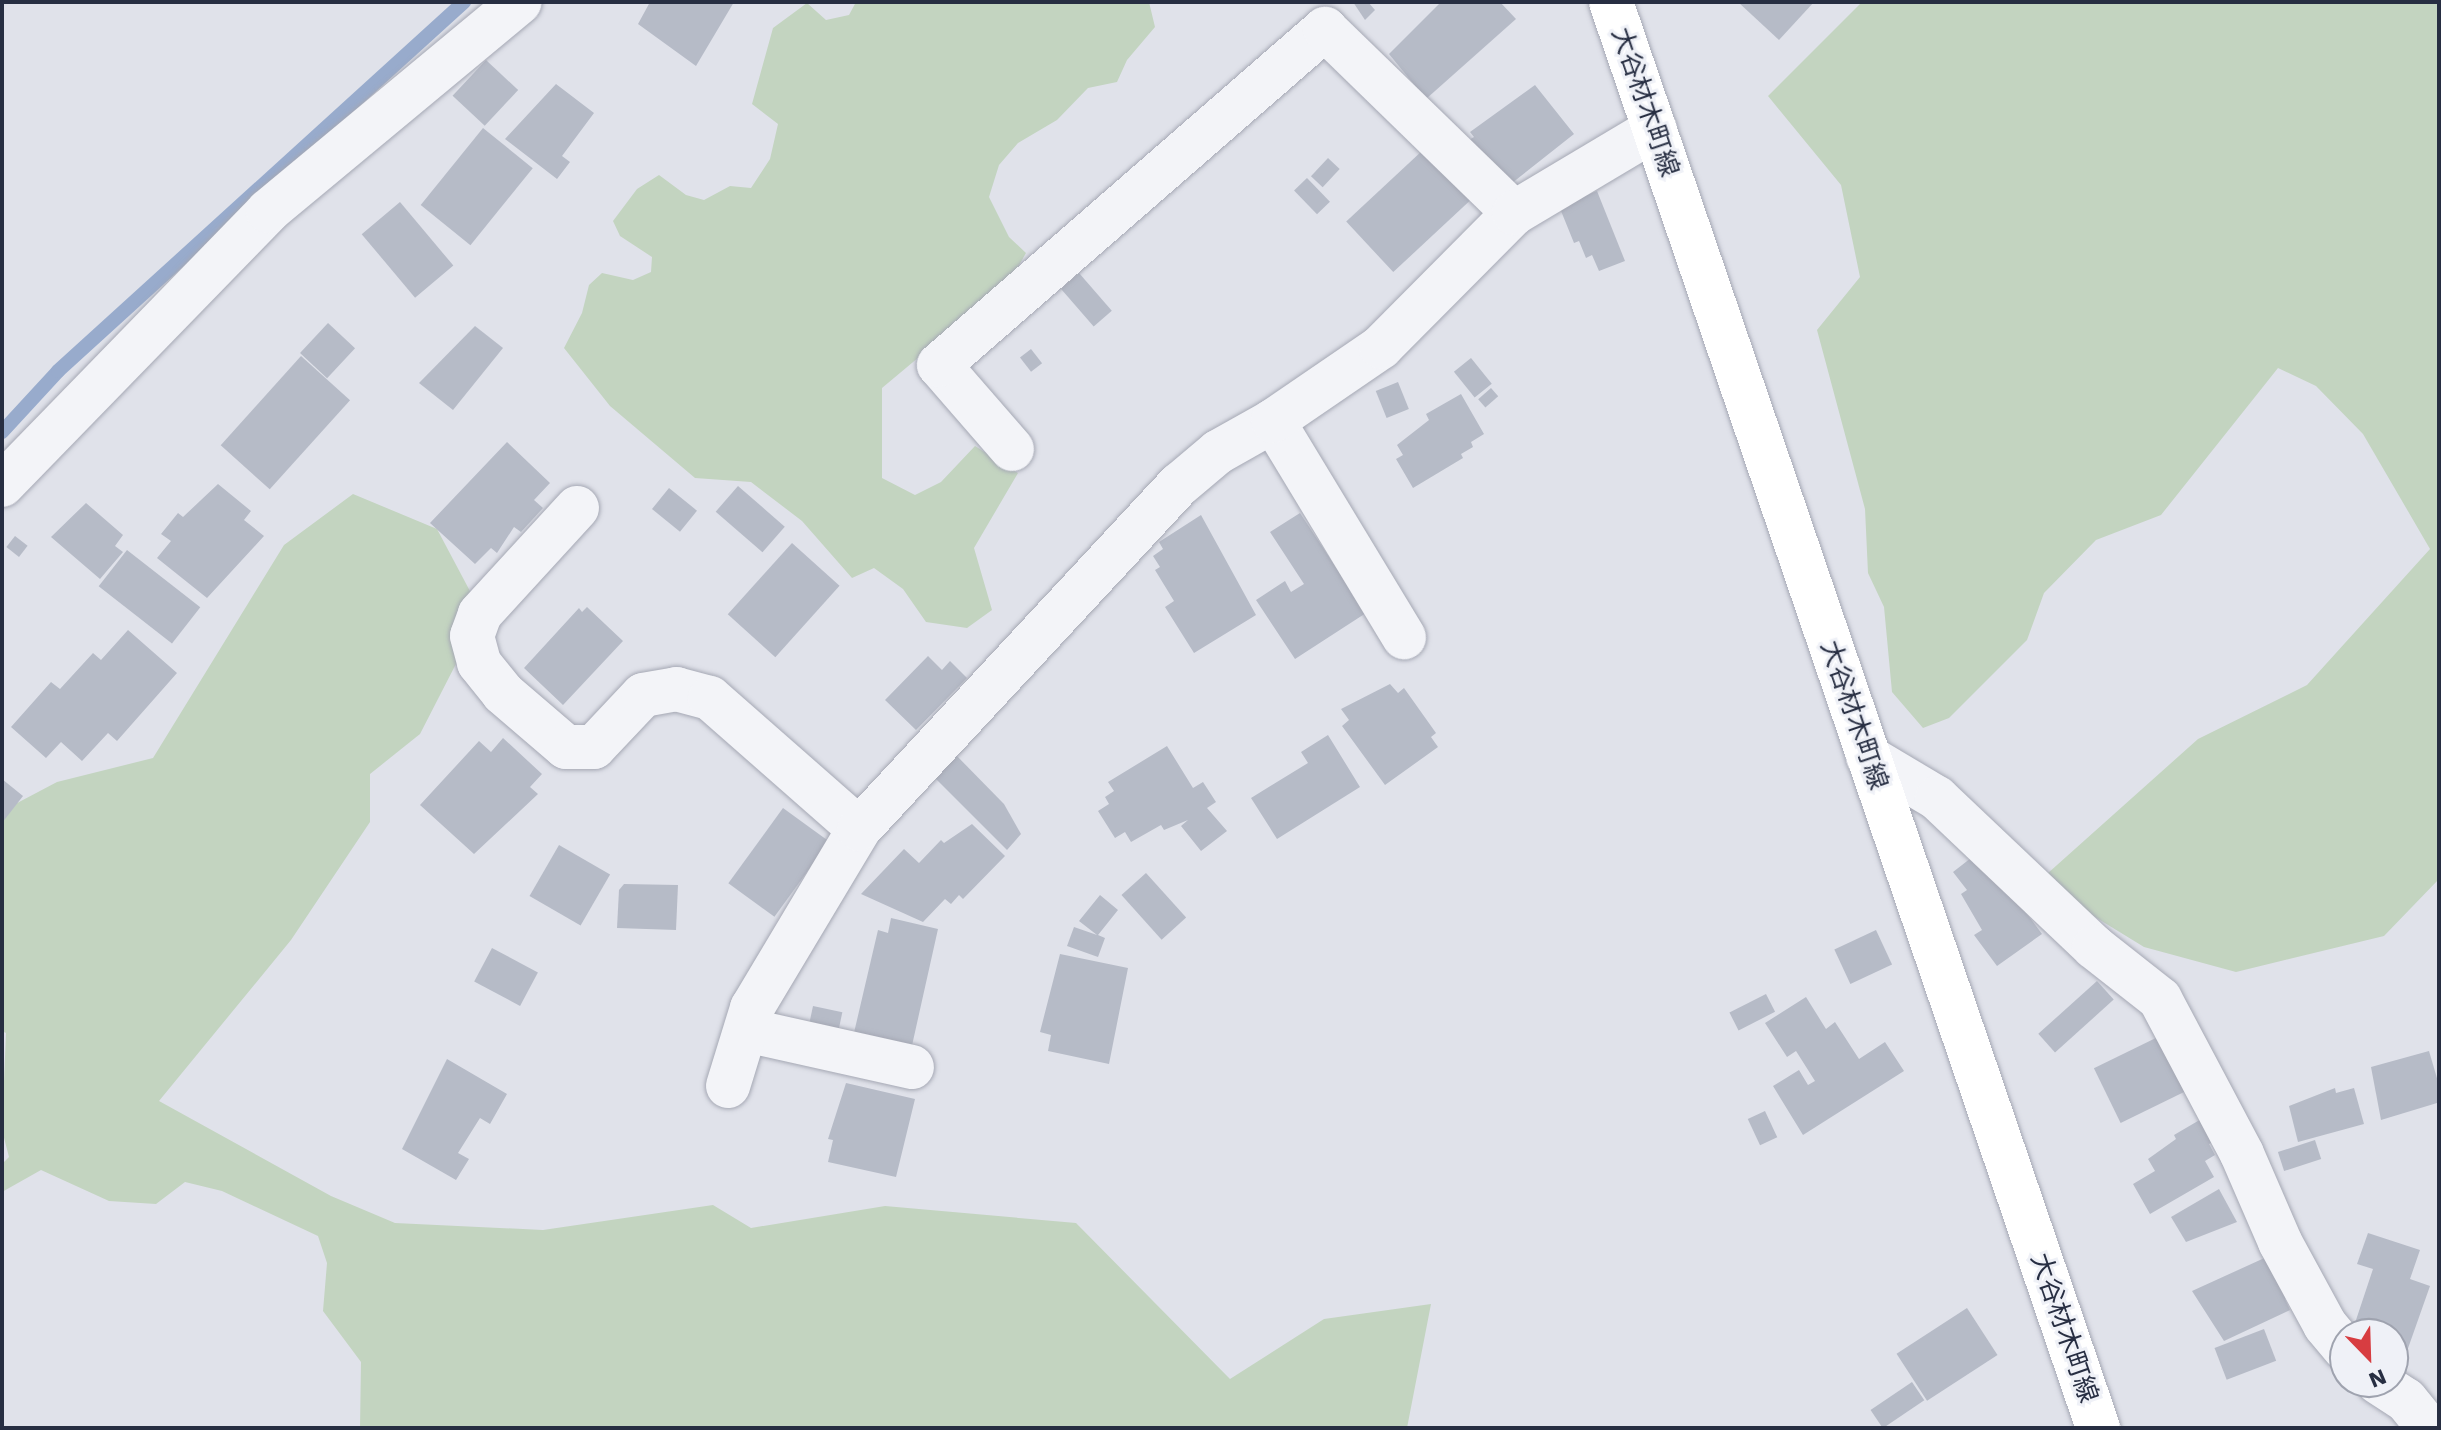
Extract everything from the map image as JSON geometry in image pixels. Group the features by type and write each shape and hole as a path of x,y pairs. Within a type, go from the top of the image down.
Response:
{"main road":[{"name":"大谷材木町線","path":"1611,2 2098,1428"}],"street":[{"path":"2,485 268,211 520,2"},
{"path":"1012,449 939,365 1325,29 1514,213"},
{"path":"728,1086 752,1008 859,829 1180,484 1218,452 1273,421 1381,347 1514,213 1655,129"},
{"path":"1273,421 1404,637"},
{"path":"577,508 476,625 472,636 479,663 503,693 566,747 594,747 643,695 676,689 710,698 859,829"},
{"path":"1868,757 1937,798 2094,947 2160,999 2242,1154 2280,1242 2329,1330"},
{"path":"746,1030 912,1067"},
{"path":"2403,1398 2429,1428"}],"green space":[{"path":"856,2 1149,2 1155,27 1127,60 1117,82 1088,88 1057,120 1018,143 999,165 989,197 1009,237 1026,253 1010,281 882,388 882,478 915,495 941,482 975,446 1018,473 974,548 992,610 967,628 926,622 903,589 874,568 852,578 802,521 751,482 695,478 610,406 564,348 582,313 589,285 602,273 633,280 651,272 652,257 620,236 613,221 637,189 659,175 686,195 704,200 730,186 751,188 770,159 778,124 752,104 773,28 807,3 826,20 849,15"},
{"path":"1862,2 2439,2 2439,879 2384,936 2236,972 2144,947 2038,882 2198,739 2307,685 2430,549 2363,434 2316,386 2278,368 2161,515 2096,540 2044,593 2027,640 1949,718 1923,728 1892,692 1884,607 1868,573 1865,509 1817,330 1860,277 1841,185 1768,96"},
{"path":"353,494 437,529 471,593 459,658 420,734 370,774 370,822 291,940 159,1101 331,1196 395,1223 543,1230 713,1205 751,1228 885,1206 1076,1223 1230,1379 1324,1319 1431,1304 1407,1428 360,1428 361,1362 323,1311 327,1263 318,1236 222,1191 185,1182 156,1204 109,1201 41,1170 2,1192 2,1164 9,1157 2,1130 6,1033 2,1031 2,811 57,782 153,758 284,545"}],"building":[{"path":"650,2 734,2 696,66 638,24"},
{"path":"1353,2 1368,2 1375,10 1365,20"},
{"path":"1441,2 1500,2 1516,19 1426,99 1389,54"},
{"path":"1738,2 1814,2 1779,40"},
{"path":"486,60 518,90 485,126 453,96"},
{"path":"556,84 594,113 562,156 570,162 557,179 505,139"},
{"path":"1535,85 1574,134 1507,187 1469,140 1474,137 1470,132"},
{"path":"483,128 533,168 470,245 421,205"},
{"path":"1423,150 1470,200 1393,272 1346,222"},
{"path":"1328,158 1340,169 1323,187 1311,176"},
{"path":"1307,178 1330,202 1317,214 1294,191"},
{"path":"1597,191 1625,261 1599,271 1592,255 1586,258 1579,241 1574,243 1559,206"},
{"path":"400,202 453,266 415,298 362,234"},
{"path":"1079,273 1112,311 1094,326 1061,289"},
{"path":"328,323 355,348 327,378 300,353"},
{"path":"475,326 503,348 453,410 419,383"},
{"path":"1031,349 1042,363 1031,372 1020,358"},
{"path":"301,356 350,400 270,489 221,445"},
{"path":"1471,358 1492,384 1475,397 1454,372"},
{"path":"1398,382 1409,409 1387,418 1376,391"},
{"path":"1491,388 1498,396 1485,407 1478,399"},
{"path":"1461,394 1484,434 1471,442 1473,447 1461,454 1463,458 1413,488 1396,459 1403,455 1397,445 1429,420 1426,414"},
{"path":"507,442 550,483 534,500 543,508 521,532 514,527 497,553 491,548 475,564 430,523"},
{"path":"218,484 251,511 244,520 264,536 207,598 157,558 171,541 161,534 178,513 183,517"},
{"path":"738,486 785,527 762,552 716,512"},
{"path":"669,488 697,511 680,532 652,509"},
{"path":"86,503 123,535 115,546 123,552 100,579 51,537"},
{"path":"1300,513 1366,613 1295,659 1256,600 1285,581 1291,592 1304,584 1270,532"},
{"path":"1201,515 1256,615 1194,653 1165,607 1174,601 1155,570 1160,567 1153,556 1163,549 1159,542"},
{"path":"15,536 28,546 19,557 6,547"},
{"path":"792,543 840,586 775,657 728,614"},
{"path":"127,550 200,607 172,644 99,586"},
{"path":"587,607 623,641 563,705 524,668 579,608 582,612"},
{"path":"128,630 177,673 117,741 108,733 82,761 61,742 46,758 11,727 51,682 60,689 93,653 101,660"},
{"path":"928,656 942,670 950,661 967,678 916,730 885,700"},
{"path":"1390,684 1398,693 1404,688 1436,733 1431,737 1438,747 1385,785 1342,726 1349,720 1341,709"},
{"path":"1328,735 1360,787 1277,839 1251,798 1308,763 1301,752"},
{"path":"503,738 542,774 530,787 538,794 474,854 420,805 479,741 491,752"},
{"path":"1167,746 1193,788 1203,782 1216,802 1207,808 1227,831 1201,851 1181,826 1188,820 1164,830 1161,825 1131,842 1125,832 1115,838 1098,811 1109,804 1105,797 1114,791 1108,782"},
{"path":"954,753 1004,804 1021,834 1007,850 932,775"},
{"path":"2,779 23,796 2,823"},
{"path":"783,808 829,842 774,917 728,883"},
{"path":"972,824 1005,856 963,899 959,895 951,904 945,899 923,922 861,894 904,849 919,863 941,840 944,843"},
{"path":"559,845 610,874 581,926 530,896"},
{"path":"1980,851 2042,934 1997,966 1974,935 1982,930 1961,894 1967,890 1953,872"},
{"path":"1146,873 1186,918 1162,940 1121,895"},
{"path":"624,884 678,885 676,930 617,928 619,890"},
{"path":"1100,895 1118,910 1098,935 1105,938 1098,957 1067,946 1074,927 1097,935 1079,921"},
{"path":"891,918 938,929 911,1050 853,1037 878,930 888,933"},
{"path":"1876,930 1892,964 1850,984 1834,949"},
{"path":"492,948 538,972 520,1006 474,982"},
{"path":"1060,954 1128,968 1109,1064 1048,1051 1051,1035 1040,1032"},
{"path":"2097,981 2114,1000 2055,1052 2038,1034"},
{"path":"1766,994 1775,1012 1739,1030 1729,1013"},
{"path":"1806,997 1826,1029 1835,1022 1859,1059 1885,1042 1904,1071 1803,1135 1773,1086 1799,1070 1808,1085 1815,1081 1796,1051 1787,1057 1765,1023"},
{"path":"813,1006 842,1012 837,1037 808,1030"},
{"path":"2164,1034 2191,1089 2121,1123 2094,1068"},
{"path":"2429,1051 2439,1085 2437,1103 2381,1120 2371,1067"},
{"path":"447,1059 507,1094 490,1124 480,1118 458,1153 469,1159 456,1180 402,1149"},
{"path":"846,1083 915,1099 896,1177 828,1162 833,1140 828,1139"},
{"path":"2335,1088 2336,1093 2354,1088 2364,1124 2298,1142 2289,1106"},
{"path":"1765,1111 1777,1137 1760,1145 1748,1119"},
{"path":"2203,1118 2216,1141 2209,1144 2215,1155 2205,1161 2214,1177 2150,1214 2133,1184 2155,1171 2148,1159 2176,1139 2174,1135"},
{"path":"2315,1140 2321,1159 2284,1171 2278,1152"},
{"path":"2219,1189 2237,1222 2186,1242 2171,1217"},
{"path":"2368,1233 2420,1250 2410,1279 2430,1286 2409,1346 2409,1318 2357,1318 2373,1269 2357,1264"},
{"path":"2271,1255 2290,1296 2285,1299 2290,1310 2224,1341 2192,1291"},
{"path":"1967,1308 1997,1355 1927,1401 1897,1354"},
{"path":"2264,1329 2276,1361 2227,1380 2215,1348"},
{"path":"1912,1382 1924,1400 1883,1428 1871,1410"}],"waterway":[{"path":"2,432 58,371 464,2"}]}
